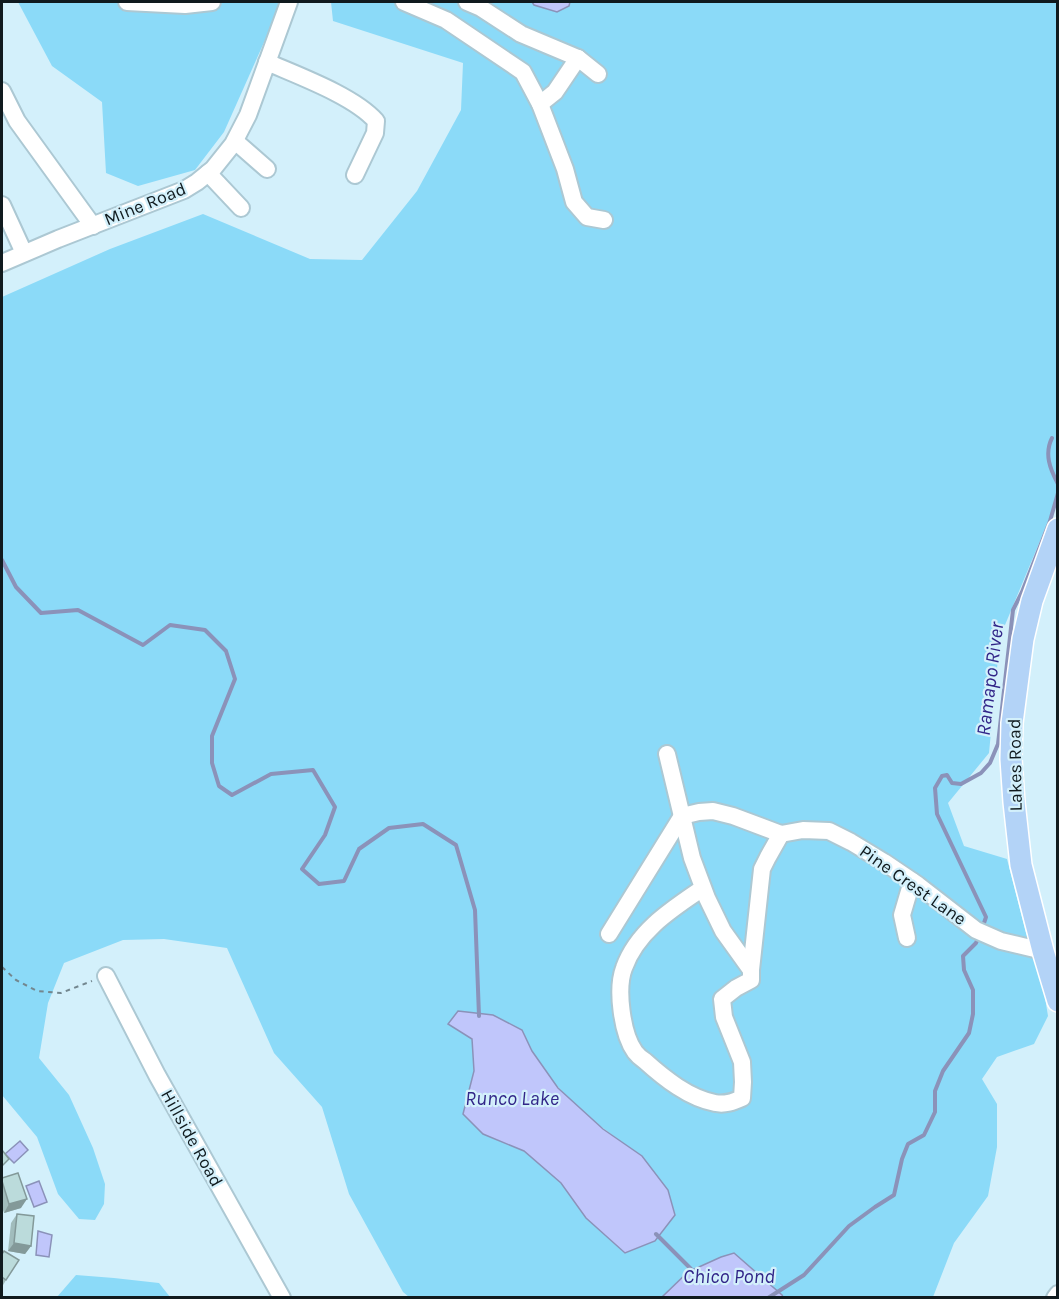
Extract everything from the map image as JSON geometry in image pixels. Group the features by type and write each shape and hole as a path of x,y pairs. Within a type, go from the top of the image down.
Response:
{"main road":[{"name":"Lakes Road","path":"1058,529 1032,601 1023,639 1012,723 1011,759 1021,865 1058,1001"}],"street":[{"path":"127,2 185,5 213,2"},
{"name":"Mine Road","path":"2,263 184,190 213,169 235,141 248,115 289,2"},
{"path":"404,2 446,20 523,72 540,104 565,169 574,202 587,217 604,220"},
{"path":"467,2 482,8 521,34 578,58 598,74"},
{"path":"540,104 555,92 578,58"},
{"path":"267,62 346,99 368,112 376,121 375,133 355,175"},
{"path":"2,91 17,120 93,226"},
{"path":"235,141 267,169"},
{"path":"208,173 242,208"},
{"path":"2,205 24,253"},
{"path":"667,754 692,858 703,888 723,932 751,970"},
{"path":"609,934 682,816 713,812 733,816 781,834 762,869 751,980 722,999 724,1017 742,1062 742,1098 727,1104 717,1104 696,1097 672,1083 635,1053 626,1034 620,988 622,971 628,958 645,933 668,911 703,888"},
{"name":"Pine Crest Lane","path":"781,834 803,830 829,831 851,842 912,881 976,930 1001,941 1043,951"},
{"path":"907,938 902,915 912,881"},
{"name":"Hillside Road","path":"106,976 157,1075 282,1298"}],"path":[{"path":"2,967 16,980 36,991 61,993 106,976"}],"shaded area":[{"path":"18,2 282,2 224,132 195,170 138,186 106,173 102,102 52,66"},
{"path":"331,2 532,2 534,5 568,6 571,2 1057,2 1057,500 1000,637 989,753 948,803 964,846 1007,859 1026,933 1042,979 1048,1016 1034,1044 997,1057 982,1079 997,1104 997,1147 988,1196 954,1243 933,1297 783,1297 688,1272 662,1297 409,1297 403,1292 349,1194 322,1107 274,1053 227,948 164,939 123,940 64,963 48,1003 39,1058 69,1095 93,1148 105,1184 104,1204 95,1220 79,1219 58,1194 37,1137 2,1095 2,297 110,249 203,214 310,259 362,260 417,191 461,110 463,63 333,21","holes":["522,1030 543,1068 568,1098 599,1125 642,1156 586,1218 561,1183 524,1151 483,1134 463,1114 474,1071 472,1038"]},
{"path":"76,1275 159,1283 170,1297 57,1297"}],"water":[{"path":"532,2 570,2 569,6 557,12 534,5"},
{"name":"Runco Lake","path":"458,1011 493,1015 522,1030 532,1051 558,1088 603,1129 642,1156 668,1190 675,1215 655,1241 625,1253 586,1218 561,1183 524,1151 483,1134 463,1114 474,1071 472,1039 448,1024"},
{"path":"20,1141 28,1150 14,1163 5,1154"},
{"path":"39,1181 47,1202 34,1207 26,1186"},
{"path":"38,1231 52,1235 49,1257 36,1255"},
{"name":"Chico Pond","path":"734,1253 783,1297 662,1297 688,1272"}],"building":[{"path":"2,1150 9,1159 2,1166"},
{"path":"18,1173 27,1199 9,1204 2,1178"},
{"path":"17,1214 34,1216 31,1246 14,1243"},
{"path":"4,1251 19,1260 6,1280 2,1277"}],"waterway":[{"name":"Ramapo River","path":"1052,438 1048,450 1049,461 1058,484"},
{"name":"Ramapo River","path":"984,923 986,917 937,814 935,788 942,776 947,775 952,783 961,784 981,773 990,763 998,744 1013,610 1050,521 1058,493"},
{"path":"2,560 16,587 41,613 78,610 143,645 170,625 205,630 226,651 235,679 212,736 212,763 219,786 232,795 271,774 313,770 335,807 325,835 302,869 319,884 344,881 359,849 389,828 423,824 456,845 475,910 479,1016"},
{"name":"Ramapo River","path":"768,1298 804,1275 849,1226 894,1195 902,1159 908,1144 924,1135 935,1112 935,1091 943,1071 969,1033 973,1014 973,990 964,970 963,956 978,938"},
{"path":"656,1234 695,1273"}]}
